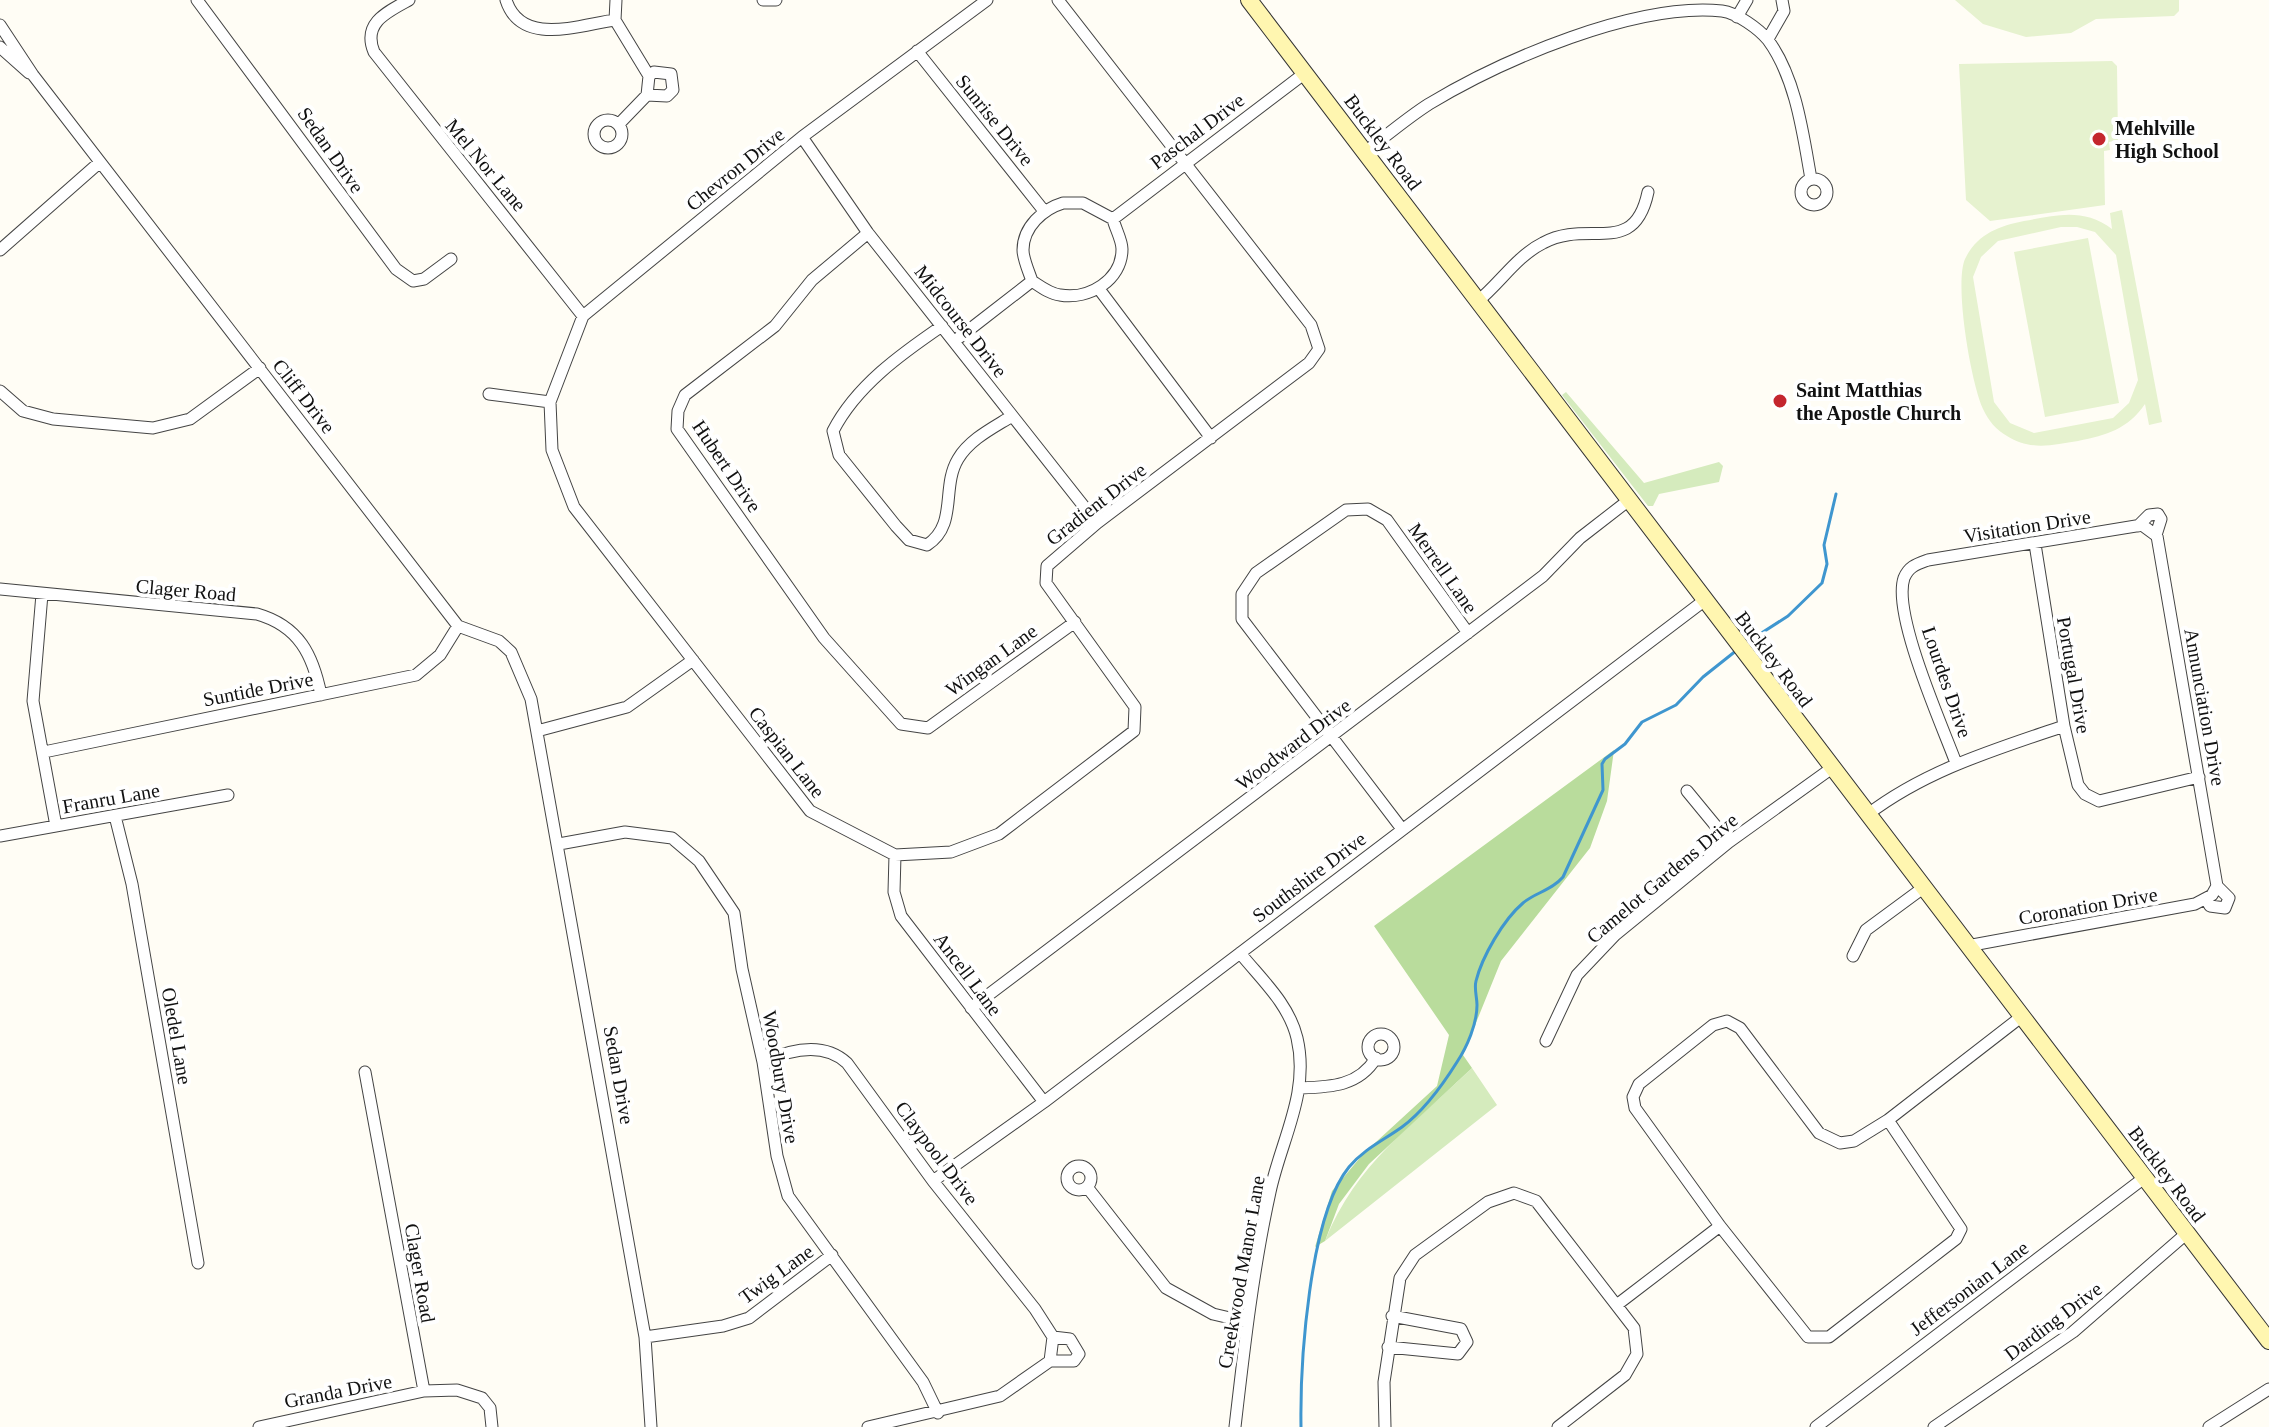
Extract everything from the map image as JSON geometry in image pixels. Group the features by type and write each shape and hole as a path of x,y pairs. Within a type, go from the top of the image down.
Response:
{"street":[{"name":"Sedan Drive","path":"197,0 396,269 413,281 424,279 451,259"},
{"name":"Mel Nor Lane","path":"409,0 385,13 370,33 371,44 378,58 583,316"},
{"path":"506,0 509,11 524,26 544,30 615,20"},
{"path":"616,0 615,20 649,76 647,95 619,124"},
{"path":"763,0 776,0"},
{"name":"Chevron Drive","path":"550,402 583,316 802,137 987,0"},
{"path":"1058,0 1187,162"},
{"name":"Buckley Road","path":"1249,0 2269,1341"},
{"path":"1737,17 1747,0"},
{"path":"1768,39 1784,11 1782,0"},
{"path":"1365,152 1427,105 1505,64 1625,23 1680,12 1725,11 1768,39 1791,87 1811,179"},
{"name":"Cliff Drive","path":"0,25 33,75 458,626 483,634 511,652 526,682 537,731"},
{"name":"Cliff Drive","path":"0,47 33,75"},
{"name":"Sunrise Drive","path":"917,51 1044,211"},
{"name":"Paschal Drive","path":"1113,219 1305,73"},
{"path":"647,95 667,96 673,90 671,74 649,76"},
{"name":"Midcourse Drive","path":"802,137 868,233 956,340 1097,523"},
{"path":"0,250 100,162"},
{"name":"Gradient Drive","path":"1134,731 1135,707 1046,583 1047,566 1097,523 1309,363 1319,349 1311,325 1187,162"},
{"path":"1478,301 1502,282 1520,259 1544,242 1571,233 1614,234 1632,228 1644,212 1648,192"},
{"path":"1063,203 1083,203 1113,219 1122,249 1114,275 1099,289 1062,296 1032,281 1023,249 1030,225 1044,211 1063,203"},
{"name":"Hubert Drive","path":"868,233 812,280 775,326 685,395 678,411 677,429 824,638 901,724 928,728"},
{"path":"956,340 1032,281"},
{"path":"1099,289 1211,438"},
{"path":"942,326 895,359 843,411 833,431 839,455 909,540 927,545 939,537 947,515 953,468 959,456 967,445 1012,416"},
{"path":"0,391 23,411 53,419 153,428 190,419 260,368"},
{"path":"489,394 550,402"},
{"name":"Caspian Lane","path":"550,402 552,450 574,507 810,811 823,821 895,855 951,852 999,834 1134,731"},
{"name":"Woodward Drive","path":"971,1008 1543,576 1580,538 1629,500"},
{"name":"Merrell Lane","path":"1333,737 1242,619 1242,594 1256,573 1346,510 1368,509 1387,520 1468,633"},
{"name":"Visitation Drive","path":"1912,565 2035,544 2148,530"},
{"name":"Annunciation Drive","path":"2148,530 2199,777 2212,894"},
{"name":"Portugal Drive","path":"2035,544 2064,726 2078,785 2085,794 2099,801 2199,777"},
{"name":"Lourdes Drive","path":"1912,565 1904,578 1902,594 1913,647 1956,763"},
{"name":"Clager Road","path":"0,589 257,614 276,620 304,643 315,666 321,695"},
{"path":"42,594 33,701 56,826"},
{"name":"Southshire Drive","path":"933,1181 1044,1102 1705,600"},
{"name":"Wingan Lane","path":"928,728 1075,622"},
{"name":"Suntide Drive","path":"44,752 416,675 440,655 458,626"},
{"path":"537,731 627,707 693,660"},
{"path":"1867,815 1908,787 1956,763 2064,726"},
{"name":"Sedan Drive","path":"537,731 645,1337 651,1427"},
{"path":"1333,737 1402,829"},
{"name":"Camelot Gardens Drive","path":"1546,1041 1577,975 1615,935 1729,842 1832,768"},
{"path":"1687,791 1729,842"},
{"name":"Franru Lane","path":"0,836 228,795"},
{"name":"Oledel Lane","path":"115,816 132,884 198,1263"},
{"name":"Woodbury Drive","path":"559,844 625,832 672,838 691,853 734,913 742,969 763,1062 777,1156 788,1196 923,1382 938,1413"},
{"name":"Ancell Lane","path":"895,855 894,892 901,916 1044,1102"},
{"path":"1853,956 1866,930 1923,888"},
{"name":"Coronation Drive","path":"1967,946 2212,894"},
{"name":"Creekwood Manor Lane","path":"1235,1427 1247,1322 1270,1191 1301,1088 1296,1036 1286,1010 1240,953"},
{"path":"1888,1120 1961,1229 1956,1239 1829,1337 1808,1337 1720,1226 1635,1108 1633,1097 1639,1084 1713,1025 1727,1021 1740,1028 1819,1133 1840,1143 1854,1141 1888,1120 2021,1017"},
{"name":"Claypool Drive","path":"763,1062 791,1050 830,1052 840,1056 933,1181 1035,1309 1053,1337 1070,1339 1079,1354 1074,1361 1050,1361 1000,1396 868,1427"},
{"path":"1301,1088 1332,1087 1359,1079 1376,1058"},
{"name":"Clager Road","path":"365,1072 424,1391"},
{"name":"Jeffersonian Lane","path":"1816,1427 2144,1178"},
{"path":"1087,1187 1166,1288 1213,1314 1247,1322"},
{"path":"1385,1427 1388,1347 1400,1278 1415,1255 1488,1202 1514,1193 1536,1201 1634,1328 1637,1354 1625,1375 1558,1427"},
{"path":"1618,1304 1720,1226"},
{"name":"Darding Drive","path":"1934,1427 2073,1332 2187,1233"},
{"name":"Twig Lane","path":"645,1337 723,1326 749,1318 832,1255"},
{"path":"1388,1347 1458,1354 1467,1342 1461,1329 1392,1316"},
{"path":"1050,1361 1053,1337"},
{"path":"2209,1427 2269,1389"},
{"path":"424,1391 457,1390 475,1394 490,1408 492,1427"},
{"name":"Granda Drive","path":"259,1427 312,1422 424,1391"}],"green space":[{"path":"1955,0 2179,0 2179,11 2174,16 2096,19 2071,33 2026,37 1983,24"},
{"path":"2112,61 2117,66 2118,140 2109,142 2110,150 2104,151 2105,205 1990,221 1966,200 1959,64"},
{"path":"2122,210 2162,422 2149,425 2145,404 2124,425 2098,436 2042,446 2016,441 1993,424 1978,396 1963,311 1961,289 1965,259 1982,237 2006,226 2070,215 2091,218 2112,229 2110,213","holes":["2061,227 2095,232 2116,255 2138,380 2129,403 2113,418 2034,433 2010,423 1994,402 1973,277 1981,257 1998,241"]},
{"path":"2088,238 2119,403 2045,417 2014,252"},
{"path":"1566,392 1644,483 1719,462 1723,466 1719,482 1659,494 1653,506 1648,506 1562,395"},
{"path":"1614,750 1607,801 1590,848 1501,961 1463,1055 1472,1068 1369,1164 1339,1204 1325,1241 1315,1247 1332,1191 1364,1153 1437,1086 1449,1035 1374,926"},
{"path":"1472,1068 1497,1105 1325,1241 1353,1189 1370,1167"}],"waterway":[{"path":"1746,643 1788,616 1822,583 1827,564 1824,545 1836,494"},
{"path":"1301,1427 1302,1366 1310,1291 1324,1219 1335,1190 1355,1161 1418,1113 1457,1062 1473,1027 1477,1012 1476,981 1488,950 1515,910 1563,877 1603,790 1602,764 1605,759 1625,744 1642,722 1676,705 1703,677 1737,650"}],"place":[{"name":"Mehlville High School","path":"2099,139"},
{"name":"Saint Matthias the Apostle Church","path":"1780,401"}]}
